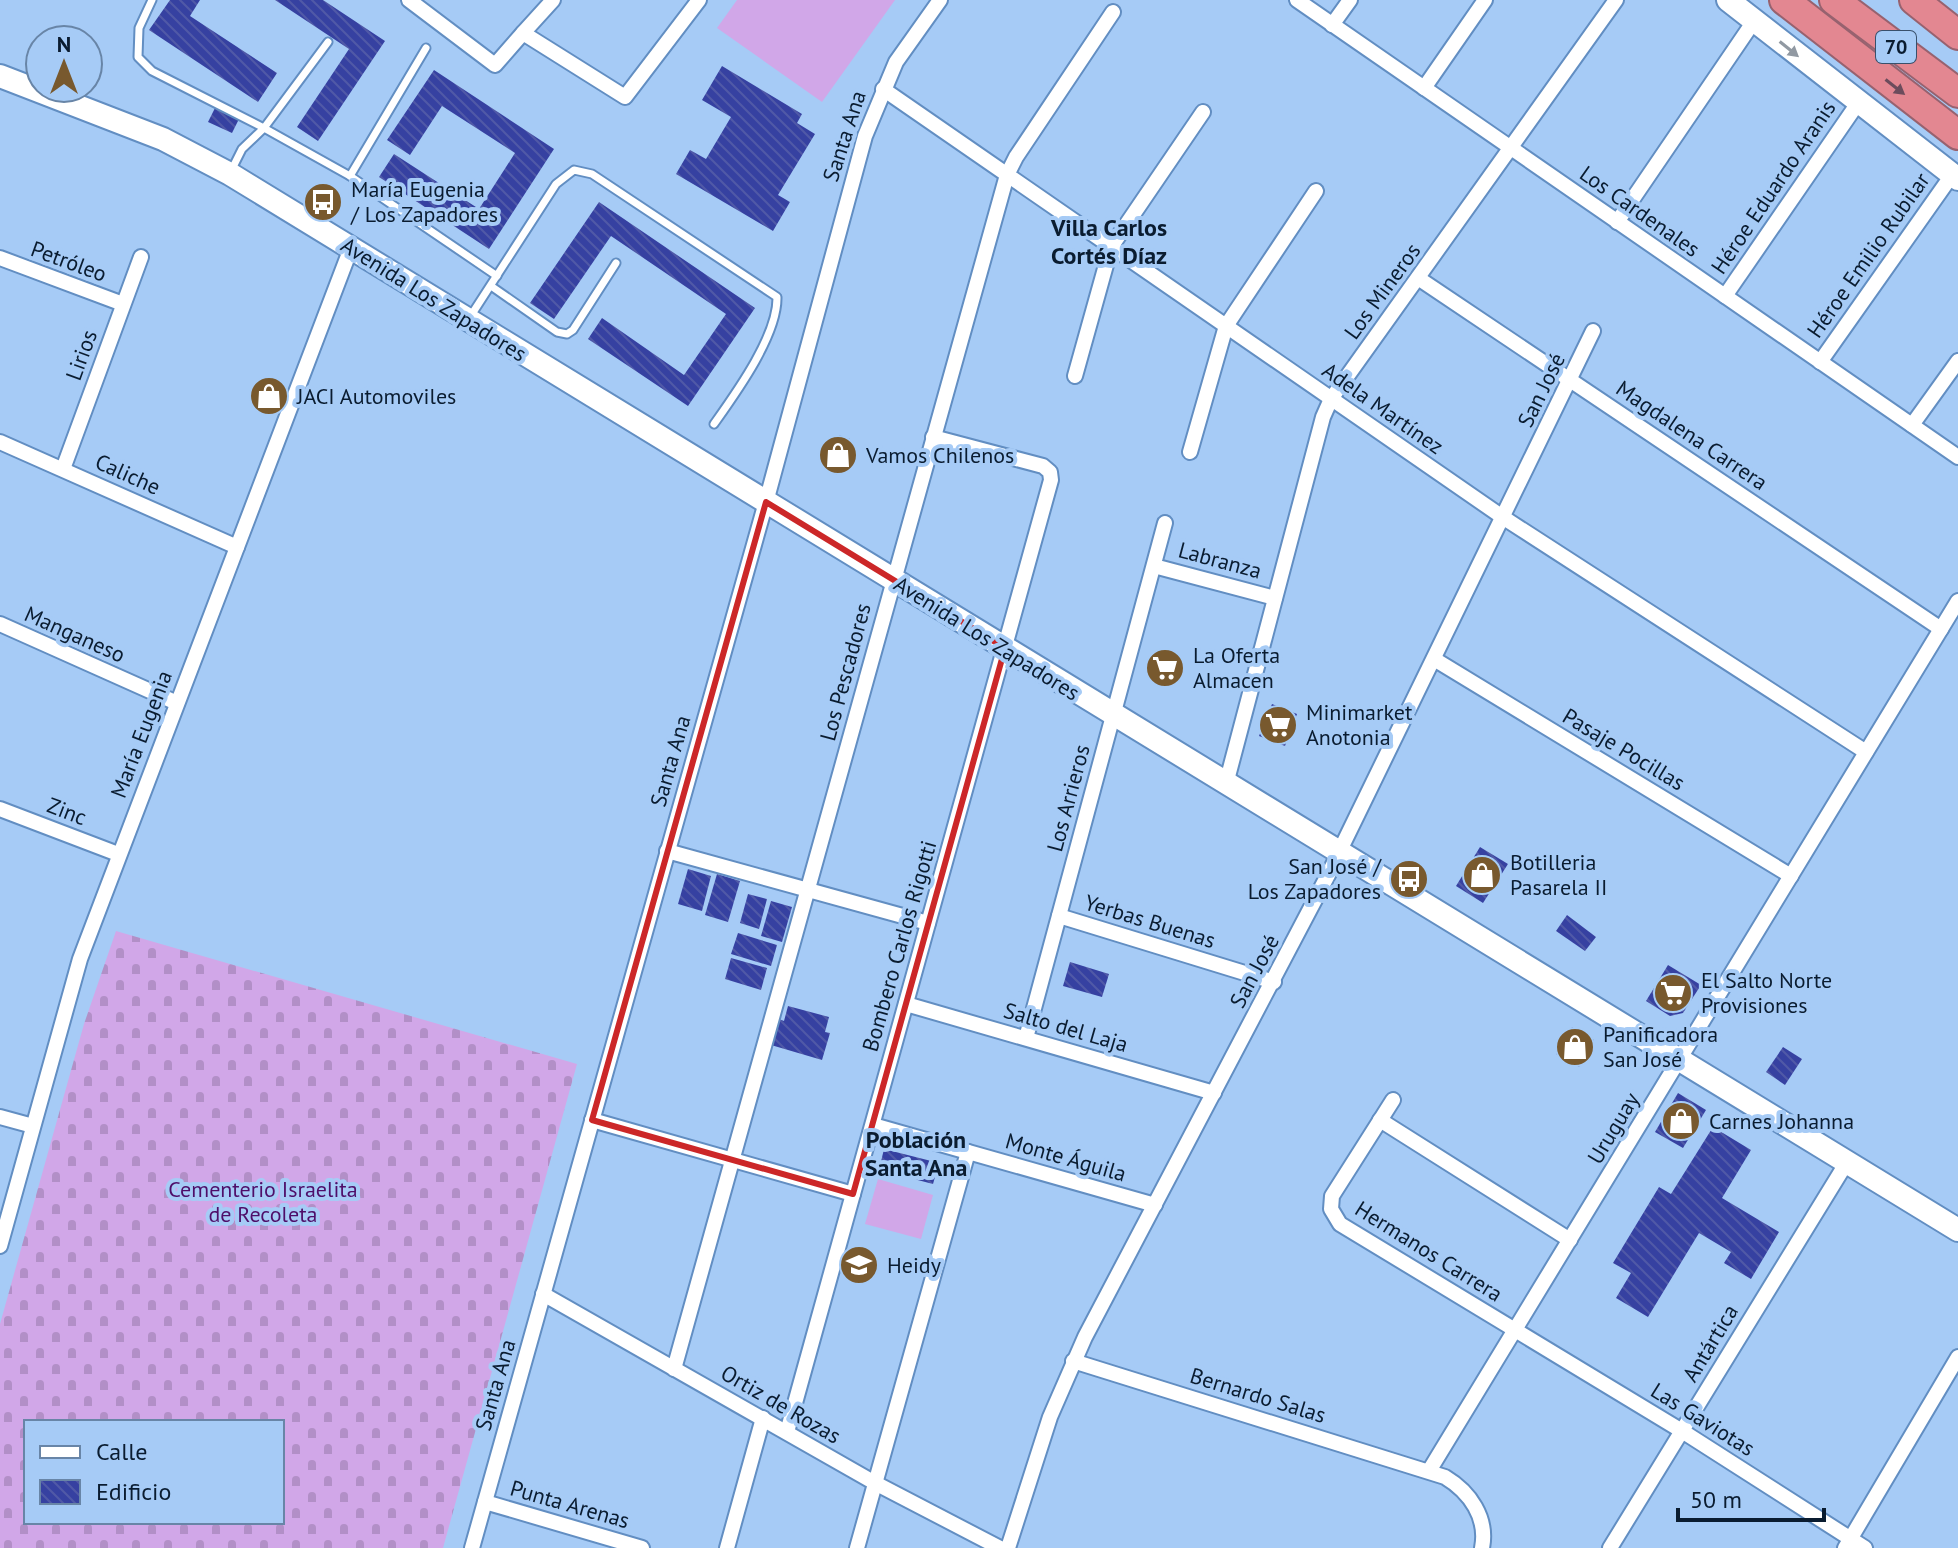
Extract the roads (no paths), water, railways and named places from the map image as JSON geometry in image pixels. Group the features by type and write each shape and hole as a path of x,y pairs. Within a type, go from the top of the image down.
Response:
{"highway":[{"path":"1784,0 1958,135"},
{"name":"70","path":"1834,0 1958,93"},
{"name":"70","path":"1914,0 1958,35"}],"main road":[{"path":"1728,0 1955,177"},
{"name":"Avenida Los Zapadores","path":"0,76 163,139 230,174 1958,1230"}],"street":[{"path":"409,0 495,65 553,0"},
{"path":"523,33 625,97 699,0"},
{"name":"Santa Ana","path":"472,1548 766,502 860,151 883,89 908,43 940,0"},
{"name":"Los Cardenales","path":"1297,0 1958,457"},
{"path":"1332,25 1350,0"},
{"path":"1424,88 1485,0"},
{"name":"Los Mineros","path":"1226,784 1323,417 1331,399 1616,0"},
{"name":"Los Pescadores","path":"674,1369 1007,175 1113,12"},
{"path":"1617,222 1754,21"},
{"name":"Adela Martínez","path":"883,89 1504,518 1866,752"},
{"name":"Héroe Eduardo Aranis","path":"1725,296 1858,103"},
{"path":"1075,376 1111,247 1203,112"},
{"name":"Héroe Emilio Rubilar","path":"1820,362 1955,177"},
{"path":"1190,452 1226,326 1316,191"},
{"name":"María Eugenia","path":"0,1246 71,988 118,854 351,248"},
{"name":"Lirios","path":"63,469 141,257"},
{"name":"Petróleo","path":"0,258 123,304"},
{"name":"Magdalena Carrera","path":"1418,278 1941,629"},
{"name":"San José","path":"1008,1548 1050,1417 1073,1361 1274,982 1593,331"},
{"path":"1912,425 1958,361"},
{"name":"Bombero Carlos Rigotti","path":"787,1432 1051,480 1050,472 1043,466 933,437"},
{"name":"Caliche","path":"0,442 237,547"},
{"name":"Los Arrieros","path":"1026,1038 1165,523"},
{"name":"Labranza","path":"1154,566 1275,598"},
{"name":"Uruguay","path":"1429,1471 1958,601"},
{"name":"Manganeso","path":"0,624 177,703"},
{"name":"Pasaje Pocillas","path":"1434,659 1791,876"},
{"name":"Zinc","path":"0,809 118,854"},
{"path":"667,851 928,923"},
{"name":"Yerbas Buenas","path":"1059,916 1274,982"},
{"name":"Salto del Laja","path":"906,1004 1214,1093"},
{"name":"Hermanos Carrera","path":"1393,1100 1332,1196 1334,1217 1340,1224 1515,1330"},
{"path":"0,1117 33,1126"},
{"path":"592,1120 853,1194"},
{"path":"1380,1120 1570,1240"},
{"name":"Monte Águila","path":"873,1125 1155,1205"},
{"path":"857,1548 968,1152"},
{"name":"Antártica","path":"1610,1548 1847,1162"},
{"name":"Ortiz de Rozas","path":"543,1294 875,1483 1000,1548"},
{"name":"Las Gaviotas","path":"1515,1330 1682,1431 1848,1543 1865,1548"},
{"path":"1848,1543 1958,1357"},
{"name":"Bernardo Salas","path":"1073,1361 1429,1471 1453,1482 1474,1503 1482,1523 1482,1548"},
{"path":"727,1548 763,1418"},
{"name":"Punta Arenas","path":"485,1502 642,1548"}],"lane":[{"path":"152,0 139,28 138,57 152,71 350,176 497,276"},
{"path":"230,174 242,149 264,128 328,42"},
{"path":"350,176 426,48"},
{"path":"468,321 556,184 574,170 592,174 777,297 777,311 748,376 714,424"},
{"path":"491,286 557,332 567,334 573,330 616,263"}],"place":[{"name":"María Eugenia / Los Zapadores","path":"323,202"},
{"name":"JACI Automoviles","path":"269,396"},
{"name":"Vamos Chilenos","path":"838,455"},
{"name":"La Oferta Almacen","path":"1165,668"},
{"name":"Minimarket Anotonia","path":"1278,725"},
{"name":"Botilleria Pasarela II","path":"1482,875"},
{"name":"San José / Los Zapadores","path":"1409,879"},
{"name":"El Salto Norte Provisiones","path":"1673,993"},
{"name":"Panificadora San José","path":"1575,1047"},
{"name":"Carnes Johanna","path":"1681,1121"},
{"name":"Heidy","path":"859,1265"}],"district":[{"name":"Villa Carlos Cortés Díaz","path":"1109,241"},
{"name":"Población Santa Ana","path":"916,1153"}],"park label":[{"name":"Cementerio Israelita de Recoleta","path":"263,1202"}]}
